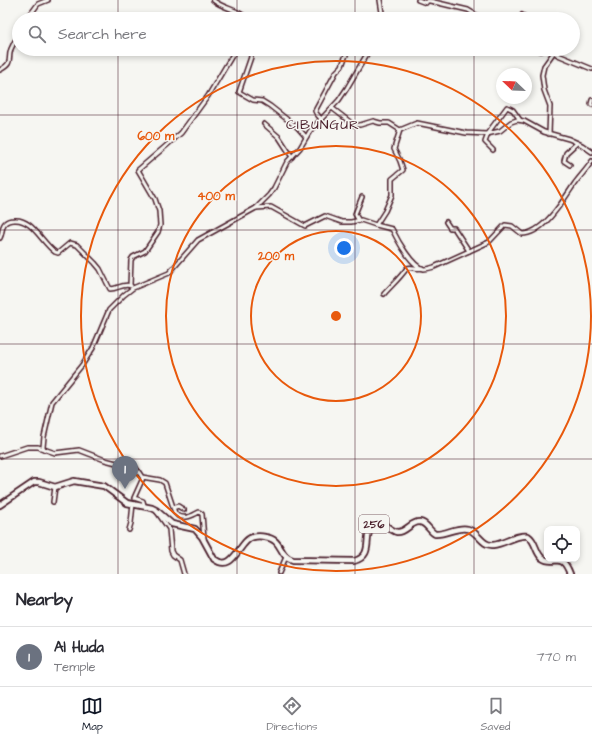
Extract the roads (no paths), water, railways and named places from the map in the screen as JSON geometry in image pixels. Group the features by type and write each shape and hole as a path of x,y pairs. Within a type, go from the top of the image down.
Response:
{"main road":[{"path":"0,505 34,482 55,487 74,481 100,485 107,488 124,502 144,505 156,510 172,524 195,529 200,533 217,562 231,560 246,541 254,536 276,540 286,556"},
{"name":"256","path":"286,556 290,559 296,560 354,561 362,557 366,551 368,531 374,524 380,523 399,532 415,523 420,522 425,524 435,534 460,528 469,529 477,534 485,543 492,546 522,536 528,536 534,541 541,557 563,562 570,574"}],"street":[{"path":"32,12 38,4 48,0"},
{"path":"213,0 222,6 238,12"},
{"path":"380,0 382,12"},
{"path":"418,0 426,3 427,1 430,1 471,12"},
{"path":"0,70 9,63 10,50 12,46"},
{"path":"130,286 131,260 147,248 158,232 160,225 159,211 155,199 138,170 181,133 208,96 232,56"},
{"path":"251,56 239,92 252,100 262,101 270,106 298,128 306,137"},
{"path":"321,119 315,111 336,72 342,66 346,56"},
{"path":"44,450 44,437 52,402 93,348 109,310 124,294 133,288 169,273 198,240 256,208 274,188 284,166 347,88 366,56"},
{"path":"549,134 550,106 544,90 542,75 544,66 550,56"},
{"path":"562,56 592,70"},
{"path":"592,100 590,104 592,105"},
{"path":"493,150 485,141 488,134 507,107 513,110 520,120 549,134 563,136 592,152"},
{"path":"332,108 354,125 360,125 373,121 380,123 387,122 400,130"},
{"path":"400,130 417,123 466,133 488,134 500,131 513,121 520,120"},
{"path":"264,124 279,137 292,157"},
{"path":"376,225 385,211 392,194 392,179 403,170 394,149 400,130"},
{"path":"570,165 564,161 565,156 576,142"},
{"path":"384,294 408,268 418,270 440,265 489,242 505,226 512,226 522,234 526,234 536,229 560,206 592,161"},
{"path":"359,221 355,214 362,197"},
{"path":"256,208 271,207 304,226 323,216 342,222 359,221 392,229 406,253 422,268"},
{"path":"0,238 2,235 3,225 6,222 22,220 29,225 56,253 70,243 77,245 100,269 110,289 124,285 133,288"},
{"path":"446,222 450,228 454,228 469,251"},
{"path":"0,456 23,447 34,447 55,452 81,450 105,460 136,468 143,478 160,480 164,482 176,515 180,517 190,517 199,512 202,514 204,541"},
{"path":"143,478 134,498 143,501 144,505"},
{"path":"53,502 55,487"},
{"path":"129,530 133,504"},
{"path":"173,508 178,506 184,510"},
{"path":"156,510 169,529 170,551 180,560 183,574"},
{"path":"279,572 286,556"}],"place":[{"name":"Al Huda","path":"125,489"}],"district":[{"name":"CIBUNGUR","path":"323,124"}]}
